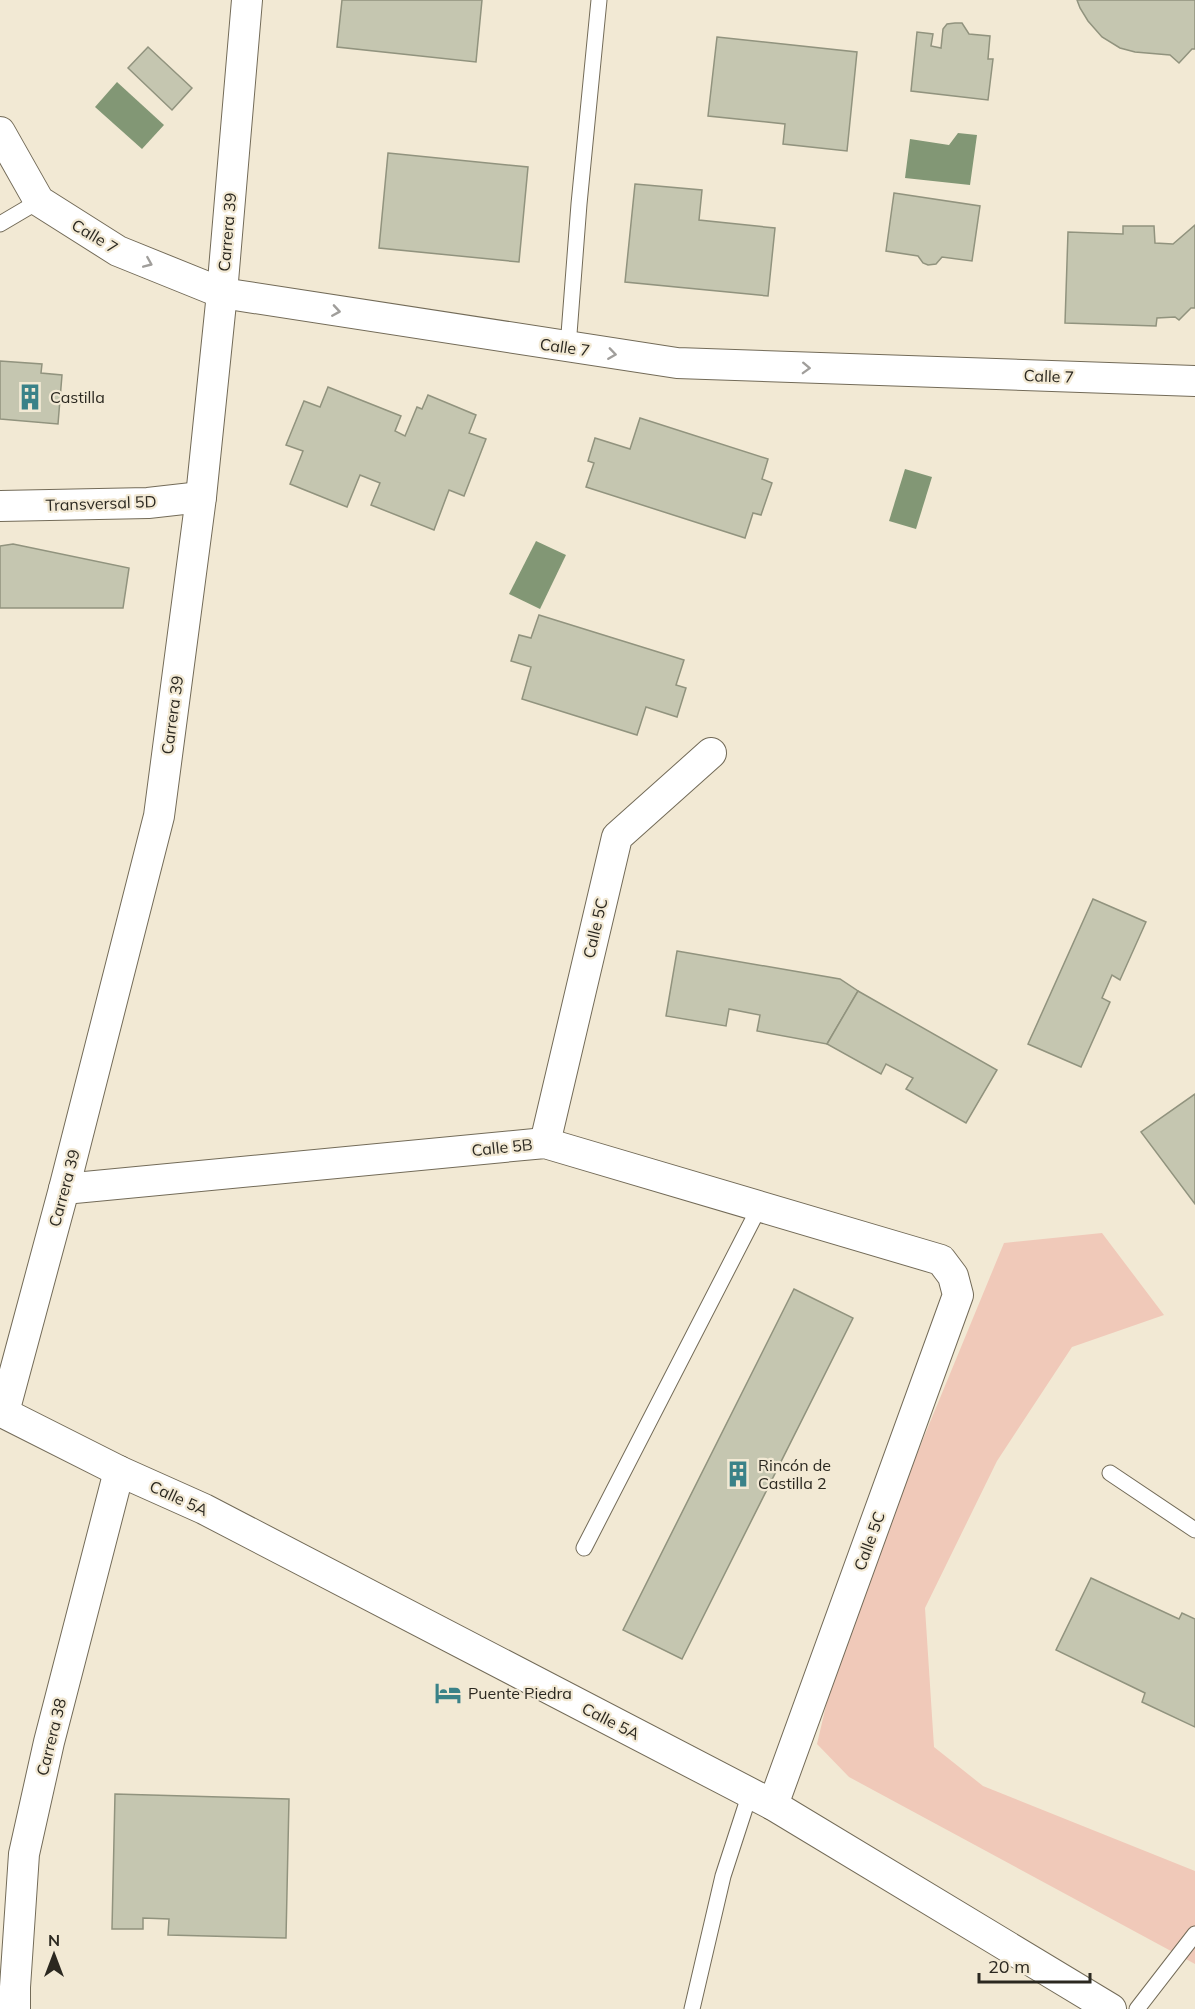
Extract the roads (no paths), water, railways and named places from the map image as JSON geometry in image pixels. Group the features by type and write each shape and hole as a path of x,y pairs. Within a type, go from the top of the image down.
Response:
{"street":[{"name":"Carrera 39","path":"2,1412 64,1189 159,816 201,497 222,293 247,0"},
{"name":"Calle 7","path":"0,132 39,201 118,251 222,293 677,363 1195,381"},
{"name":"Transversal 5D","path":"0,506 148,503 201,497"},
{"name":"Calle 5C","path":"545,1143 617,837 711,753"},
{"name":"Calle 5B","path":"64,1189 545,1143 941,1260 953,1276"},
{"name":"Calle 5C","path":"762,1799 958,1295 953,1276"},
{"name":"Calle 5A","path":"2,1412 119,1471 204,1509 762,1799 1111,2009"},
{"name":"Carrera 38","path":"15,2009 24,1854 49,1742 119,1471"}],"lane":[{"path":"568,347 599,0"},
{"path":"0,224 39,201"},
{"path":"585,1548 760,1206"},
{"path":"1110,1473 1195,1530"},
{"path":"692,2009 723,1876 762,1799"},
{"path":"1137,2009 1195,1934"}],"place":[{"name":"Castilla","path":"30,397"},
{"name":"Rincón de Castilla 2","path":"738,1474"},
{"name":"Puente Piedra","path":"448,1693"}]}
